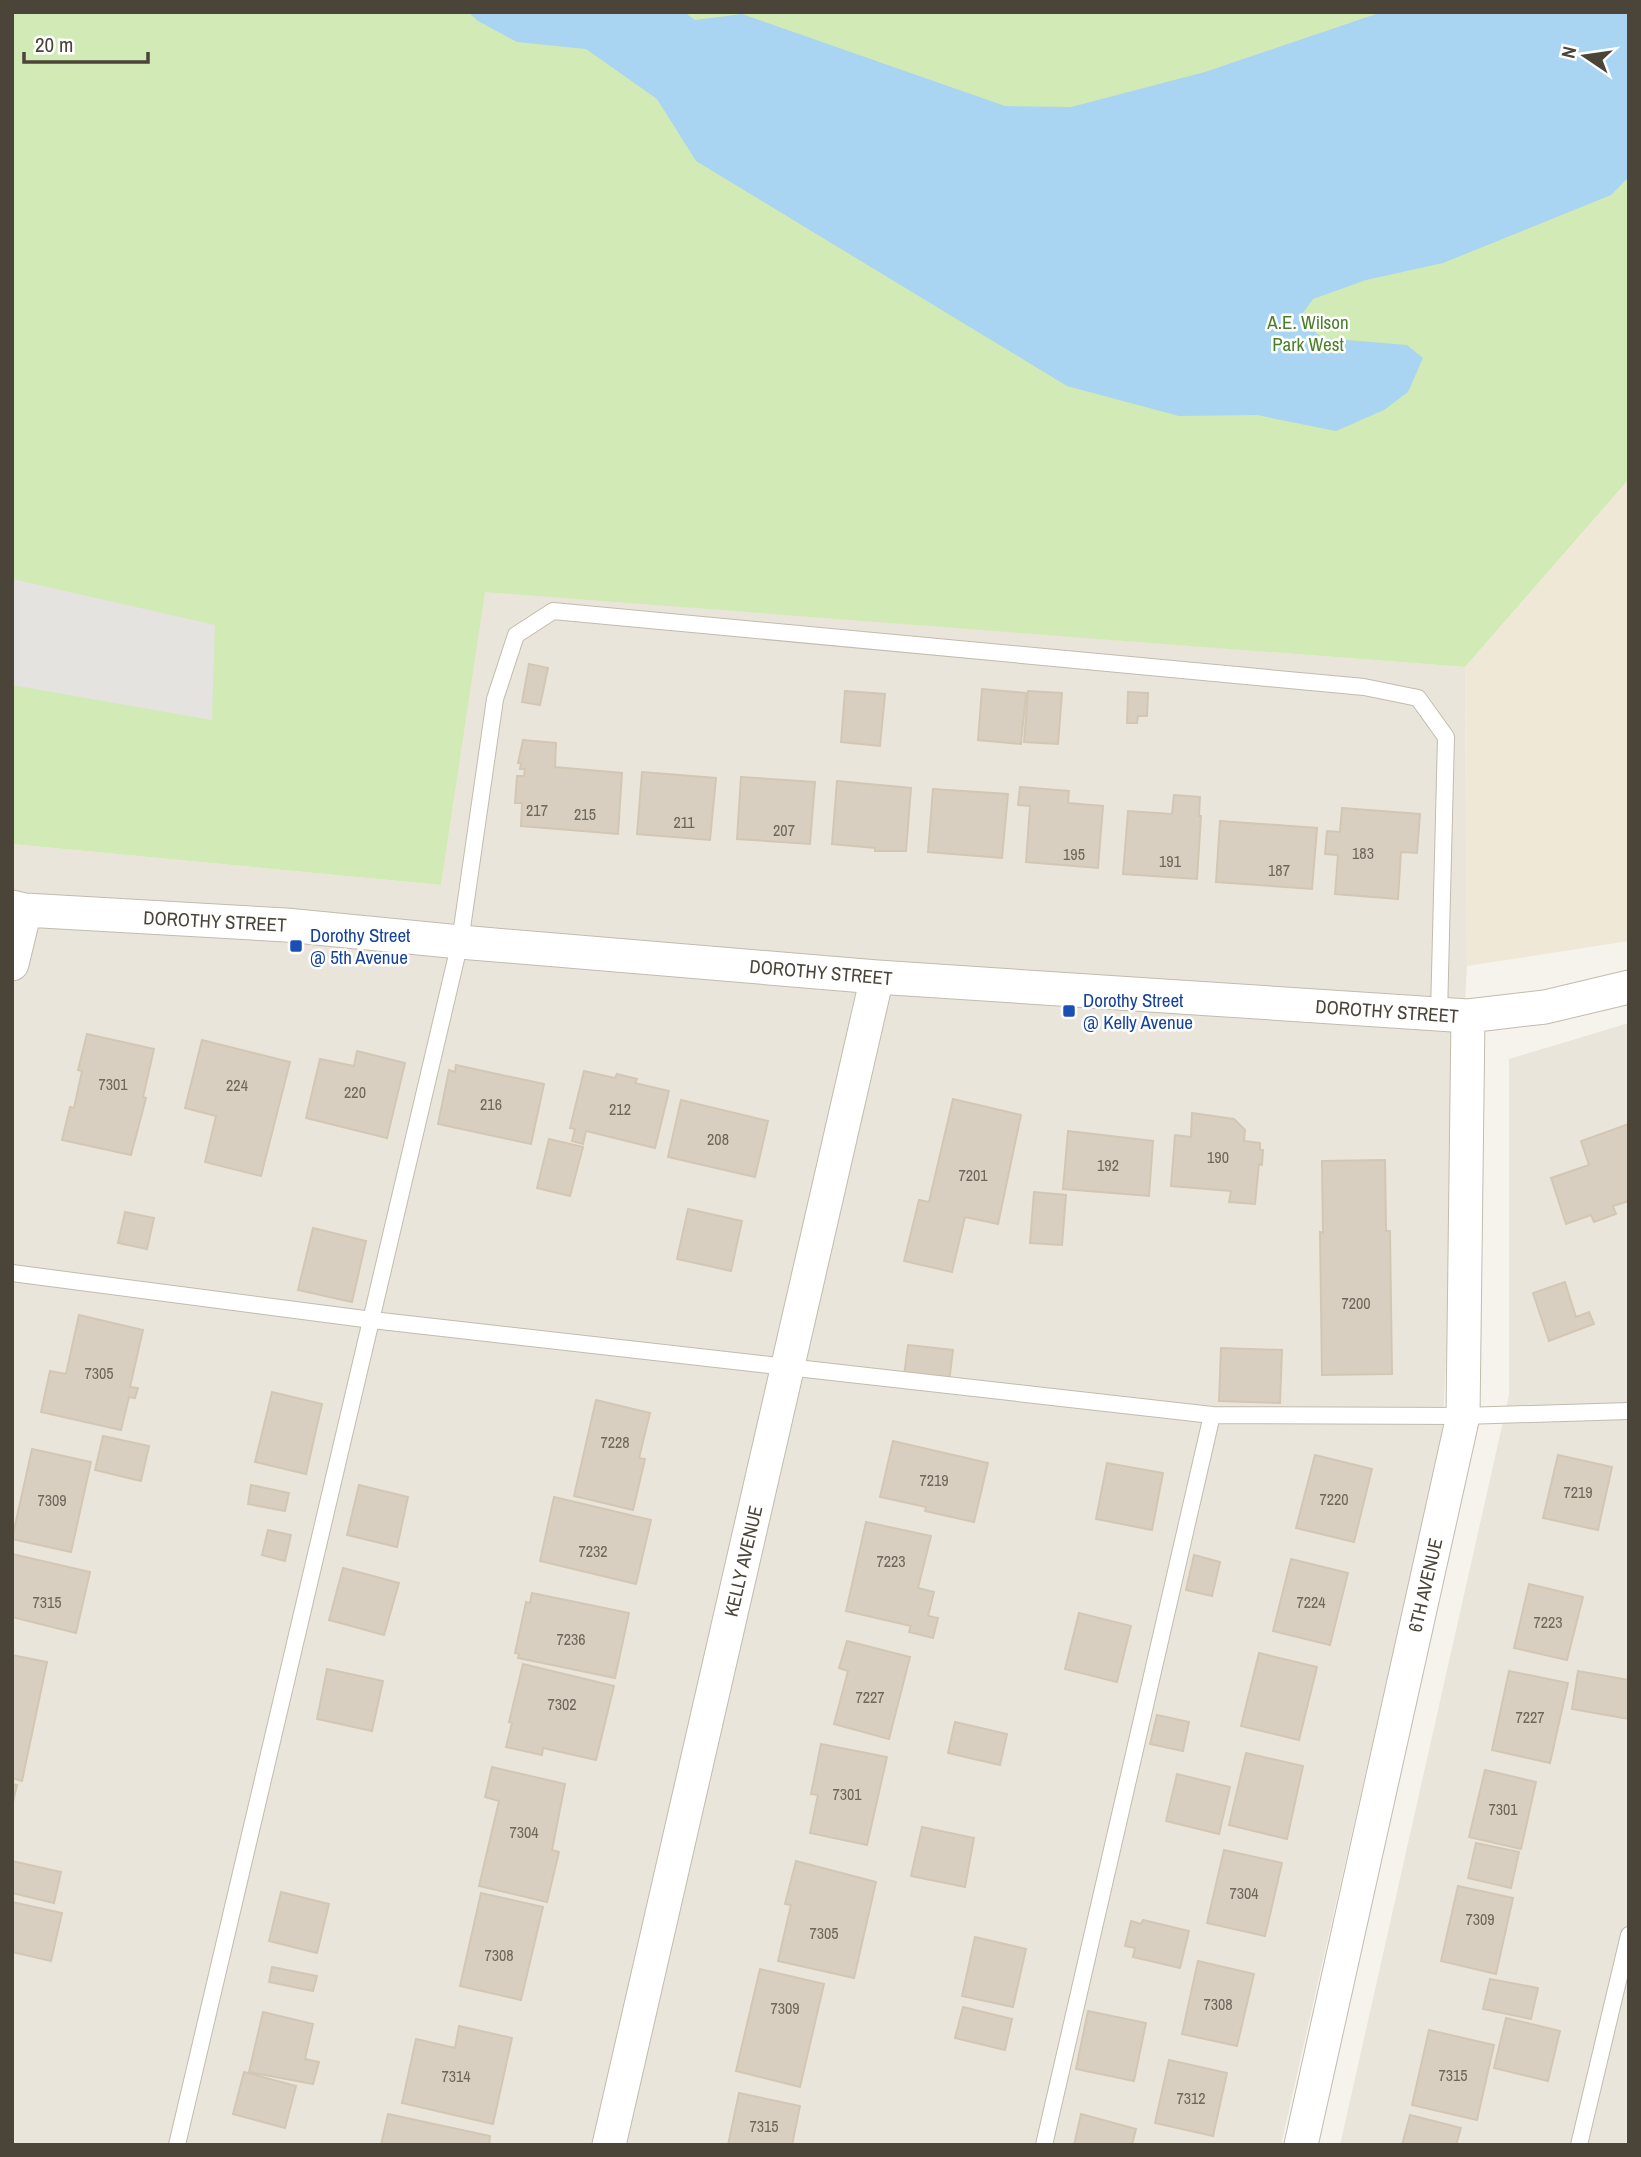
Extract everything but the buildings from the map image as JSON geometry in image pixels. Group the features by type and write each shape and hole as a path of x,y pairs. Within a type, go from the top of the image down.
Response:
{"street":[{"name":"DOROTHY STREET","path":"19,908 286,925 460,943 877,977 1454,1015 1545,1007 1629,987"},
{"path":"12,964 19,908"},
{"name":"KELLY AVENUE","path":"609,2145 877,977"},
{"name":"6TH AVENUE","path":"1301,2145 1463,1416 1454,1015"}],"lane":[{"path":"177,2145 460,943 495,699 516,635 553,611 1364,687 1418,698 1446,737 1454,1015"},
{"path":"12,1273 372,1320 1212,1415 1463,1416 1629,1411"},
{"path":"1044,2145 1212,1415"},
{"path":"1579,2145 1629,1935"}],"shaded area":[{"path":"1629,479 1629,941 1467,966 1465,667"},
{"path":"12,579 215,625 212,720 12,685"},
{"path":"484,591 1465,667 1467,966 1442,1437 1281,2145 12,2145 12,844 441,885"},
{"path":"1629,1023 1629,2145 1340,2145 1509,1395 1509,1059"}],"green space":[{"name":"A.E. Wilson Park West","path":"12,12 1629,12 1629,479 1465,667 485,592 441,885 12,844"}],"water":[{"path":"468,12 684,12 695,20 742,14 1005,106 1071,107 1205,72 1382,12 1629,12 1629,177 1611,195 1443,263 1366,280 1313,299 1298,320 1323,338 1407,345 1423,358 1408,392 1384,410 1336,431 1257,415 1179,416 1067,386 696,161 657,99 586,49 517,42 478,21"}],"place":[{"name":"Dorothy Street @ 5th Avenue","path":"296,946"},
{"name":"Dorothy Street @ Kelly Avenue","path":"1069,1011"}]}
